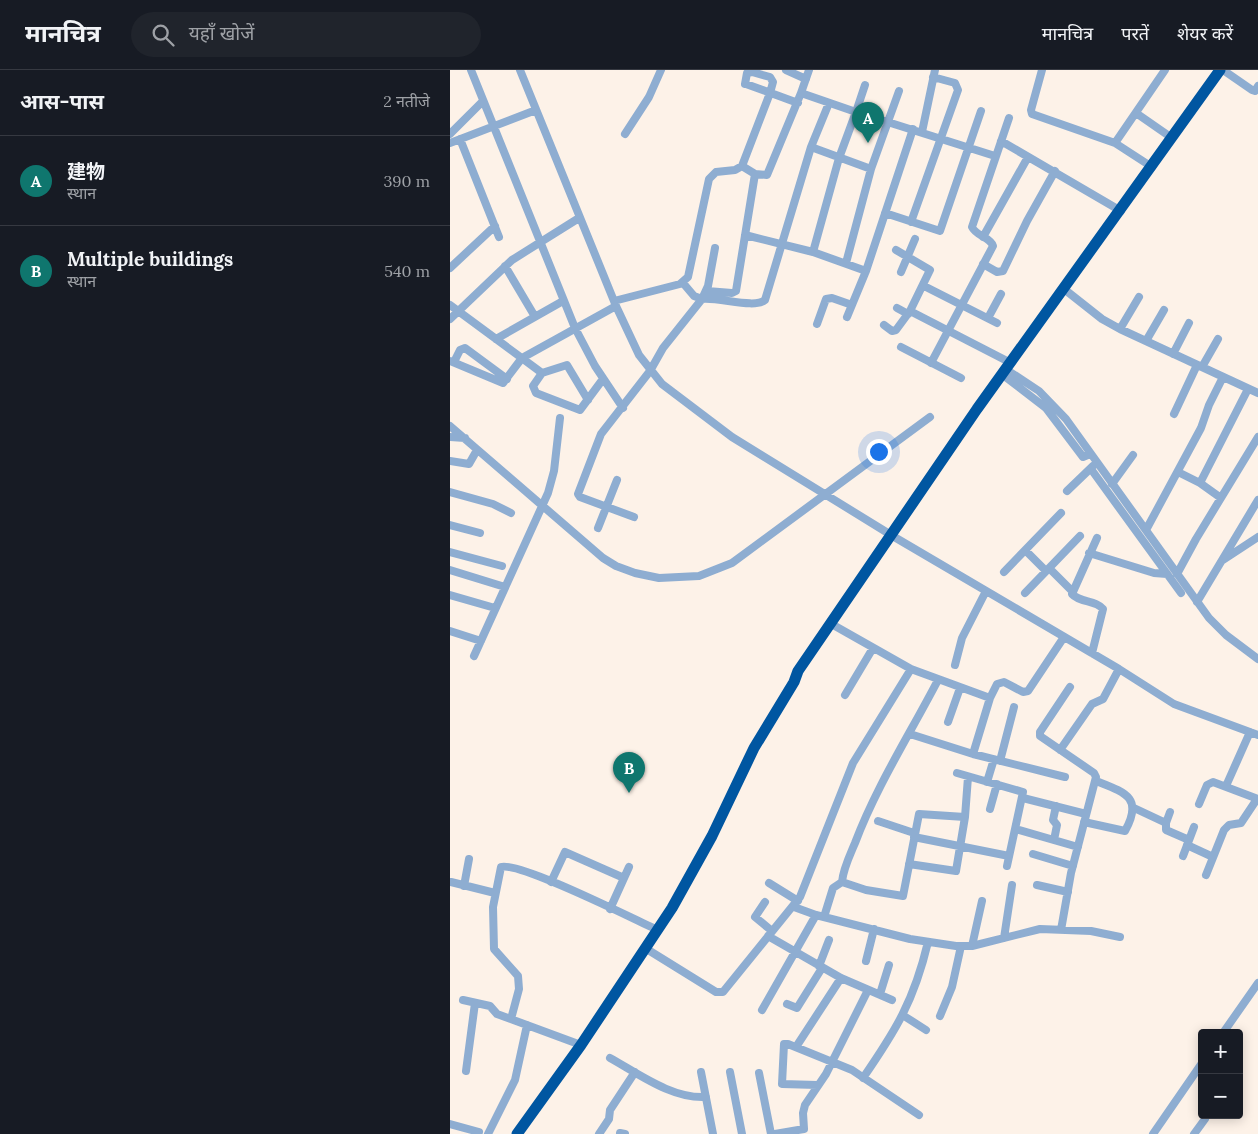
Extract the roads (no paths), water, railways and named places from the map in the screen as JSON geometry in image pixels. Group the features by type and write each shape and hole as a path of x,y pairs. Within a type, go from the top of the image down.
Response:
{"highway":[{"path":"517,1134 581,1045 658,930 692,873 754,748 794,682 835,626 977,409 983,404 1221,70"},
{"path":"794,682 798,671 893,536"}],"street":[{"path":"470,70 575,328 603,379 623,408"},
{"path":"520,70 579,218 615,304 639,355 650,371 681,399 720,429 824,494 1064,636 1174,704 1258,736"},
{"path":"626,134 649,97 661,70"},
{"path":"786,70 806,79"},
{"path":"507,379 465,348 460,350 452,362 501,383 507,379 522,358 615,304 683,283 688,277 712,174 742,166 764,176 769,172 802,93 809,70"},
{"path":"1042,70 1031,110 1032,114 1115,143 1152,166"},
{"path":"1115,143 1165,70"},
{"path":"1221,70 1252,90 1255,91 1258,86"},
{"path":"911,222 942,138 958,87 955,83 934,74 922,132"},
{"path":"813,252 839,158 865,85"},
{"path":"846,264 871,170 899,90"},
{"path":"742,166 770,93 798,103"},
{"path":"802,93 995,156"},
{"path":"450,134 483,101"},
{"path":"683,283 694,296 702,299 727,299 751,304 762,303 765,300 811,147 829,103"},
{"path":"450,143 536,110"},
{"path":"885,213 940,231 981,111"},
{"path":"1136,114 1172,138"},
{"path":"931,363 960,304 993,246 991,242 973,230 973,222 1009,118"},
{"path":"847,317 866,271 914,129"},
{"path":"460,139 499,237"},
{"path":"1001,141 1121,211"},
{"path":"811,147 871,170"},
{"path":"983,237 1028,157"},
{"path":"983,264 997,272 1003,271 1026,222 1055,171"},
{"path":"707,291 732,293 736,291 756,174"},
{"path":"450,319 505,266 579,218"},
{"path":"450,268 495,226"},
{"path":"745,235 813,252 866,271"},
{"path":"901,272 915,239"},
{"path":"634,517 580,497 578,492 598,441 650,371 662,348 707,291 715,248"},
{"path":"884,325 895,331 924,286 930,269 896,250"},
{"path":"505,266 534,316"},
{"path":"924,286 997,323"},
{"path":"1064,289 1102,319 1120,329 1258,393"},
{"path":"988,318 1000,294"},
{"path":"1120,329 1139,297"},
{"path":"817,324 826,299 832,298 852,305"},
{"path":"496,338 563,300"},
{"path":"450,305 542,373"},
{"path":"897,308 948,331 1054,404 1090,454 1094,466 1181,593"},
{"path":"1146,341 1164,310"},
{"path":"1173,354 1189,323"},
{"path":"1174,414 1200,366 1218,339"},
{"path":"901,347 961,378"},
{"path":"588,400 567,365 542,373 533,386 536,392 578,410 582,409 603,379"},
{"path":"1146,530 1202,428 1209,405 1223,377"},
{"path":"1200,483 1248,389"},
{"path":"450,426 610,562 635,573 659,578 699,576 732,563 930,417"},
{"path":"474,656 542,505 554,472 560,418"},
{"path":"450,437 465,438"},
{"path":"1177,574 1196,538 1258,437"},
{"path":"450,461 469,464 477,450"},
{"path":"1112,484 1133,455"},
{"path":"1094,466 1112,484 1216,627 1258,660"},
{"path":"1067,491 1094,466"},
{"path":"1178,472 1200,483 1222,498"},
{"path":"598,528 617,480"},
{"path":"450,492 493,504 511,513"},
{"path":"1197,602 1258,500"},
{"path":"1004,572 1061,513"},
{"path":"450,525 480,533"},
{"path":"1025,593 1080,536"},
{"path":"1072,591 1097,538"},
{"path":"1222,561 1258,538"},
{"path":"1026,551 1072,591 1076,598 1100,606 1103,609 1092,653"},
{"path":"450,552 502,566"},
{"path":"1089,553 1154,573 1167,574"},
{"path":"450,570 505,588"},
{"path":"955,665 962,638 986,591"},
{"path":"450,595 495,608"},
{"path":"835,626 910,668 990,698"},
{"path":"450,631 480,641"},
{"path":"973,754 990,698 997,684 1001,681 1023,692 1028,691 1064,636"},
{"path":"845,695 873,648"},
{"path":"645,948 720,993 723,992 796,904 806,886 853,763 910,668"},
{"path":"1060,750 1092,704 1103,699 1119,669"},
{"path":"762,1010 794,953 820,916 833,888 842,882 864,817 875,793 910,734 938,680"},
{"path":"1061,930 1073,866 1096,781 1095,774 1042,737 1040,732 1070,687"},
{"path":"948,722 960,688"},
{"path":"987,782 997,760 1014,707"},
{"path":"1226,786 1250,732"},
{"path":"910,734 973,754 1065,777"},
{"path":"957,773 1023,792 1007,866"},
{"path":"909,864 954,872 960,846 968,777"},
{"path":"1023,798 1056,806 1123,831 1127,829 1134,808 1132,801 1124,793 1096,781"},
{"path":"1199,804 1209,783 1226,786 1257,799 1242,823 1226,827 1206,875"},
{"path":"990,809 997,784"},
{"path":"1054,840 1056,825 1052,820 1056,806"},
{"path":"1134,808 1166,823"},
{"path":"842,882 866,890 903,896 918,816 921,812 964,817"},
{"path":"1170,812 1166,823 1166,830 1213,857"},
{"path":"878,821 914,835 1009,856"},
{"path":"1183,856 1194,827"},
{"path":"1016,829 1078,847"},
{"path":"551,882 566,852 624,878"},
{"path":"1033,854 1073,866"},
{"path":"464,886 469,859"},
{"path":"511,1019 519,983 514,970 494,949 493,907 500,869 503,866 529,872 658,930"},
{"path":"610,909 629,866"},
{"path":"451,882 496,893"},
{"path":"769,883 796,904 820,916 928,942 972,946 1040,930 1101,932 1120,937"},
{"path":"1037,885 1068,892"},
{"path":"1004,938 1012,886"},
{"path":"972,946 982,901"},
{"path":"765,902 754,917 770,934 794,953 841,978 892,1000"},
{"path":"866,961 874,929"},
{"path":"787,1004 797,1008 821,967 829,940"},
{"path":"862,1078 904,1016 920,976 928,942"},
{"path":"940,1016 952,987 961,946"},
{"path":"880,994 889,965"},
{"path":"796,1047 841,978"},
{"path":"1226,1029 1258,983"},
{"path":"775,1134 799,1132 804,1129 803,1109 832,1061 868,990"},
{"path":"462,1000 490,1006 497,1014 581,1045"},
{"path":"466,1071 475,1003"},
{"path":"904,1016 926,1030"},
{"path":"488,1134 515,1080 527,1025"},
{"path":"817,1085 785,1084 781,1082 782,1047 786,1044 832,1061 919,1115"},
{"path":"610,1058 685,1096 706,1097"},
{"path":"1154,1134 1198,1069"},
{"path":"599,1134 609,1119 610,1110 635,1072"},
{"path":"701,1072 713,1134"},
{"path":"730,1072 742,1134"},
{"path":"759,1073 771,1134"},
{"path":"1195,1134 1205,1119"},
{"path":"450,1124 479,1132"}],"place":[{"name":"建物","path":"868,143"},
{"name":"Multiple buildings","path":"629,793"}]}
